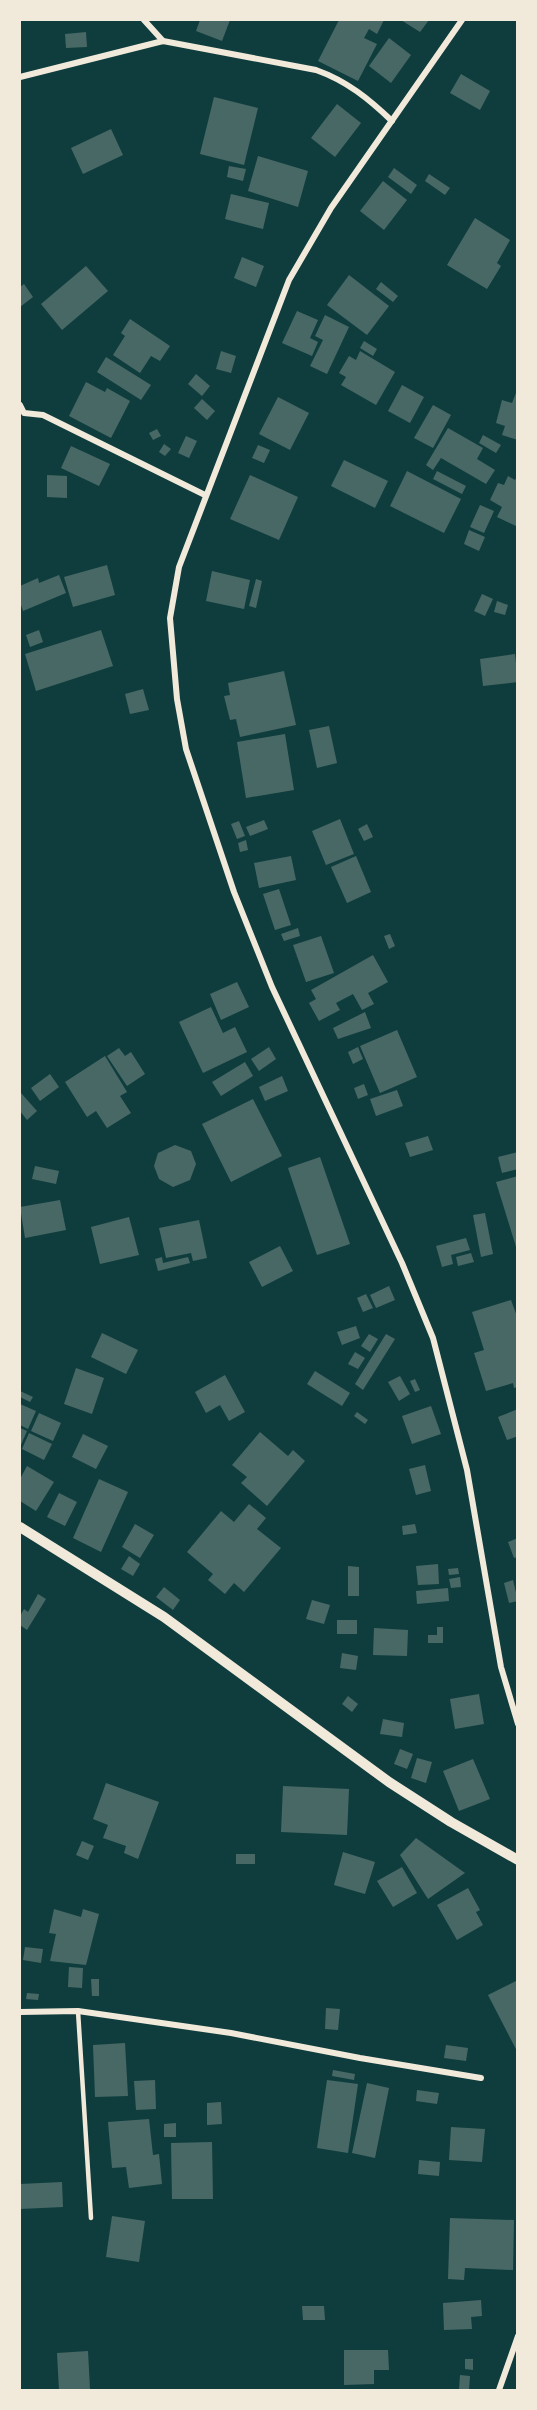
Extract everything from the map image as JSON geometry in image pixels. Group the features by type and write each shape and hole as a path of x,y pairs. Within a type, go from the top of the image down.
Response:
{"street":[{"path":"144,20 163,41"},
{"path":"462,20 331,208 288,280 179,567 170,618 177,699 186,749 234,892 272,987 402,1263 433,1338 467,1470 501,1666 518,1724"},
{"path":"20,77 163,41 316,70 335,76 366,97 392,121"},
{"path":"20,405 24,412 43,415 205,495"},
{"path":"20,1527 164,1617 388,1782 518,1860"},
{"path":"20,2012 78,2011 231,2033 481,2078"},
{"path":"499,2391 518,2336"}],"lane":[{"path":"78,2011 92,2218"}],"building":[{"path":"200,20 230,20 222,41 196,31"},
{"path":"339,20 384,20 377,34 369,29 364,38 377,44 358,81 318,61"},
{"path":"401,20 429,20 420,32"},
{"path":"86,32 87,47 66,48 65,34"},
{"path":"389,38 411,55 391,83 369,66"},
{"path":"461,74 490,91 480,110 450,93"},
{"path":"214,97 258,108 244,165 200,154"},
{"path":"337,104 361,123 335,157 311,138"},
{"path":"111,129 123,155 83,174 71,148"},
{"path":"258,156 308,171 298,207 248,191"},
{"path":"229,166 246,169 243,181 227,177"},
{"path":"394,168 417,185 411,194 388,177"},
{"path":"429,174 450,188 445,195 425,181"},
{"path":"383,181 407,200 384,230 360,211"},
{"path":"231,194 269,203 263,229 225,219"},
{"path":"475,218 510,240 497,263 501,266 487,289 447,265"},
{"path":"242,257 264,266 256,287 234,278"},
{"path":"86,266 108,291 62,330 41,304"},
{"path":"349,275 389,306 367,335 327,305"},
{"path":"381,282 398,296 393,302 376,289"},
{"path":"24,284 33,297 20,307 20,287"},
{"path":"297,311 318,320 310,338 318,342 312,356 282,343"},
{"path":"325,315 349,327 327,374 310,366 323,340 315,336"},
{"path":"130,319 170,346 160,361 151,356 140,373 113,355 125,336 121,333"},
{"path":"364,341 377,349 373,356 360,348"},
{"path":"221,351 236,356 231,373 216,369"},
{"path":"360,351 395,372 376,405 341,385 346,377 339,373 349,356 356,360"},
{"path":"106,357 151,385 141,400 97,372"},
{"path":"196,374 210,386 202,396 188,384"},
{"path":"86,382 105,392 107,388 130,401 111,438 69,416"},
{"path":"402,385 424,397 410,423 388,411"},
{"path":"518,388 518,440 502,435 505,426 496,423 502,400 512,403"},
{"path":"278,397 309,413 290,450 259,434"},
{"path":"202,399 215,411 207,420 194,408"},
{"path":"433,405 451,415 433,448 414,438"},
{"path":"448,428 483,448 477,459 495,470 486,484 441,458 433,470 426,465"},
{"path":"157,429 161,436 153,440 149,433"},
{"path":"483,435 501,445 496,453 479,443"},
{"path":"186,436 197,441 189,458 178,453"},
{"path":"164,444 171,449 165,456 159,452"},
{"path":"258,445 270,450 264,463 252,458"},
{"path":"71,446 110,464 99,486 61,468"},
{"path":"344,460 388,481 375,508 331,486"},
{"path":"407,471 461,499 444,533 390,506"},
{"path":"437,471 466,486 462,494 433,479"},
{"path":"47,475 67,476 67,498 47,497"},
{"path":"250,475 298,497 279,540 230,519"},
{"path":"518,475 518,527 497,517 502,507 490,500 498,483 504,485 508,476 515,480"},
{"path":"480,505 494,511 484,533 470,527"},
{"path":"469,530 485,537 479,551 464,544"},
{"path":"107,565 115,595 73,607 64,577"},
{"path":"212,571 250,580 244,609 206,601"},
{"path":"59,575 66,593 23,611 20,602 20,586 38,578 39,583"},
{"path":"256,579 262,581 256,608 249,606"},
{"path":"482,594 493,599 485,616 474,611"},
{"path":"497,601 508,605 505,615 494,612"},
{"path":"39,630 43,642 30,647 26,635"},
{"path":"101,630 113,666 36,691 25,654"},
{"path":"515,654 518,682 483,686 480,659"},
{"path":"284,671 296,725 240,737 236,719 230,720 224,696 230,695 228,683"},
{"path":"143,689 149,710 130,714 125,694"},
{"path":"329,726 337,763 317,768 309,730"},
{"path":"285,734 294,790 246,798 237,742"},
{"path":"340,819 354,854 326,865 312,831"},
{"path":"264,820 268,829 250,836 246,827"},
{"path":"239,821 245,836 237,839 231,824"},
{"path":"367,824 373,837 364,841 358,829"},
{"path":"246,840 248,850 240,852 238,843"},
{"path":"291,856 296,880 259,888 254,863"},
{"path":"356,856 371,892 347,903 331,867"},
{"path":"279,889 291,925 275,930 263,894"},
{"path":"298,928 300,936 284,941 281,934"},
{"path":"390,934 395,946 389,949 384,936"},
{"path":"321,936 334,973 306,982 293,945"},
{"path":"373,955 388,982 368,993 374,1004 362,1010 353,994 336,1003 340,1010 319,1021 309,1003 316,999 311,990"},
{"path":"237,982 249,1007 221,1020 210,994"},
{"path":"211,1007 223,1033 235,1027 247,1052 203,1073 179,1022"},
{"path":"365,1012 371,1028 338,1039 333,1028"},
{"path":"397,1030 417,1077 380,1093 360,1046"},
{"path":"269,1047 276,1059 259,1071 251,1059"},
{"path":"358,1047 363,1059 353,1064 348,1052"},
{"path":"119,1048 125,1056 131,1052 145,1074 127,1086 107,1056"},
{"path":"105,1056 127,1092 120,1096 131,1113 107,1128 96,1111 87,1117 65,1082"},
{"path":"245,1062 253,1076 221,1096 212,1082"},
{"path":"50,1074 59,1087 40,1101 31,1088"},
{"path":"282,1076 288,1091 265,1101 259,1087"},
{"path":"364,1084 368,1095 358,1099 354,1088"},
{"path":"397,1090 403,1106 376,1116 370,1099"},
{"path":"21,1093 37,1111 27,1120 20,1111"},
{"path":"253,1099 282,1156 231,1182 202,1124"},
{"path":"428,1136 433,1150 410,1157 405,1143"},
{"path":"175,1145 191,1151 196,1164 190,1180 173,1187 159,1179 154,1166 158,1153"},
{"path":"518,1152 518,1169 502,1173 498,1157"},
{"path":"320,1157 350,1244 317,1255 288,1168"},
{"path":"35,1166 59,1171 56,1184 32,1179"},
{"path":"518,1176 518,1250 517,1250 496,1182"},
{"path":"60,1200 66,1230 25,1238 20,1207"},
{"path":"485,1213 493,1254 481,1257 473,1215"},
{"path":"129,1217 139,1255 100,1264 91,1227"},
{"path":"199,1220 207,1258 193,1261 191,1253 166,1258 159,1228"},
{"path":"466,1238 470,1250 451,1255 453,1264 442,1267 436,1246"},
{"path":"280,1246 293,1271 262,1287 249,1262"},
{"path":"471,1253 474,1262 458,1266 456,1257"},
{"path":"162,1257 163,1263 188,1257 190,1263 158,1271 155,1259"},
{"path":"389,1286 395,1300 376,1308 370,1295"},
{"path":"366,1294 373,1308 363,1312 357,1298"},
{"path":"511,1300 518,1319 518,1387 514,1388 513,1383 486,1391 474,1353 484,1350 472,1312"},
{"path":"356,1326 360,1338 342,1345 337,1332"},
{"path":"102,1333 138,1350 126,1374 91,1357"},
{"path":"369,1334 378,1339 370,1352 361,1346"},
{"path":"386,1334 395,1339 363,1390 355,1384"},
{"path":"355,1352 365,1358 358,1369 348,1364"},
{"path":"76,1368 104,1378 92,1414 64,1404"},
{"path":"315,1371 350,1393 342,1406 307,1384"},
{"path":"225,1375 245,1412 229,1421 220,1405 206,1413 195,1392"},
{"path":"400,1376 410,1394 399,1401 388,1382"},
{"path":"415,1379 420,1390 415,1392 410,1381"},
{"path":"20,1391 33,1397 30,1402 20,1397"},
{"path":"20,1404 36,1411 28,1429 20,1425"},
{"path":"431,1406 441,1434 412,1444 402,1416"},
{"path":"518,1409 518,1436 507,1440 498,1417"},
{"path":"357,1412 368,1420 365,1424 354,1416"},
{"path":"39,1413 61,1423 53,1441 31,1431"},
{"path":"20,1428 27,1431 20,1447"},
{"path":"260,1432 288,1456 293,1450 305,1461 267,1506 241,1483 247,1477 232,1465"},
{"path":"29,1433 52,1444 44,1460 22,1449"},
{"path":"83,1434 108,1446 96,1469 72,1457"},
{"path":"425,1465 431,1491 416,1495 409,1469"},
{"path":"27,1466 54,1482 36,1511 20,1501 20,1479"},
{"path":"99,1479 128,1492 101,1552 73,1538"},
{"path":"59,1493 77,1502 65,1526 47,1517"},
{"path":"249,1504 266,1518 257,1529 281,1548 244,1592 234,1583 225,1594 208,1580 213,1574 187,1552 221,1511 234,1522"},
{"path":"135,1524 154,1535 140,1558 122,1547"},
{"path":"415,1524 417,1533 403,1535 402,1526"},
{"path":"518,1538 518,1557 514,1558 508,1542"},
{"path":"129,1556 140,1564 133,1576 121,1569"},
{"path":"438,1564 439,1584 418,1585 416,1566"},
{"path":"348,1566 359,1567 359,1596 348,1596"},
{"path":"458,1568 459,1574 449,1575 448,1569"},
{"path":"460,1577 461,1587 451,1588 449,1579"},
{"path":"513,1580 518,1601 509,1603 504,1583"},
{"path":"164,1587 180,1600 173,1610 156,1597"},
{"path":"448,1588 449,1601 417,1604 416,1591"},
{"path":"38,1594 46,1599 27,1630 20,1625 20,1616 24,1609 28,1612"},
{"path":"312,1600 330,1605 324,1624 306,1619"},
{"path":"337,1620 357,1620 357,1634 337,1634"},
{"path":"437,1627 443,1627 443,1643 428,1643 428,1635 437,1635"},
{"path":"374,1628 408,1630 407,1656 373,1655"},
{"path":"342,1653 358,1656 356,1670 340,1668"},
{"path":"479,1694 484,1724 455,1729 450,1699"},
{"path":"348,1696 358,1704 352,1712 342,1704"},
{"path":"383,1719 404,1723 402,1737 380,1734"},
{"path":"400,1749 413,1754 407,1769 394,1764"},
{"path":"417,1758 432,1762 426,1783 411,1778"},
{"path":"473,1759 490,1799 459,1811 443,1771"},
{"path":"106,1783 159,1802 138,1859 124,1853 126,1846 103,1838 108,1825 93,1819"},
{"path":"283,1786 349,1789 347,1835 281,1832"},
{"path":"416,1838 465,1873 428,1899 400,1855"},
{"path":"82,1841 94,1846 88,1860 76,1855"},
{"path":"343,1852 375,1862 365,1894 334,1885"},
{"path":"236,1854 255,1854 255,1864 236,1864"},
{"path":"402,1867 417,1893 393,1907 377,1881"},
{"path":"468,1888 480,1910 476,1912 483,1925 457,1940 437,1905"},
{"path":"54,1909 81,1917 83,1909 99,1914 86,1965 50,1961 56,1934 49,1933"},
{"path":"25,1947 43,1949 41,1963 23,1960"},
{"path":"69,1967 83,1968 82,1988 68,1987"},
{"path":"91,1979 99,1979 99,1996 92,1996"},
{"path":"518,1980 518,2053 488,1995"},
{"path":"27,1993 39,1994 38,2000 26,1999"},
{"path":"326,2008 340,2009 338,2030 325,2029"},
{"path":"125,2043 128,2096 95,2097 93,2045"},
{"path":"446,2045 468,2048 466,2061 444,2058"},
{"path":"333,2070 355,2074 354,2080 332,2076"},
{"path":"155,2080 156,2109 136,2110 134,2081"},
{"path":"327,2080 358,2084 348,2153 317,2148"},
{"path":"367,2083 389,2088 375,2158 352,2153"},
{"path":"417,2090 439,2093 437,2104 416,2101"},
{"path":"221,2102 222,2124 207,2125 207,2103"},
{"path":"149,2119 153,2155 159,2154 162,2184 129,2188 126,2167 112,2168 108,2122"},
{"path":"176,2123 176,2137 164,2137 164,2124"},
{"path":"451,2127 485,2129 482,2162 449,2160"},
{"path":"212,2142 213,2199 172,2199 171,2143"},
{"path":"419,2160 440,2162 439,2176 418,2174"},
{"path":"62,2182 63,2207 20,2209 20,2184"},
{"path":"112,2216 145,2221 139,2262 106,2257"},
{"path":"450,2218 514,2220 513,2270 465,2268 464,2280 448,2279"},
{"path":"481,2300 482,2316 471,2317 472,2329 444,2330 443,2303"},
{"path":"302,2306 324,2306 325,2320 303,2320"},
{"path":"344,2350 388,2350 389,2370 374,2370 374,2384 344,2385"},
{"path":"88,2351 90,2389 59,2390 57,2353"},
{"path":"465,2359 473,2359 473,2370 465,2369"},
{"path":"460,2375 470,2376 469,2390 459,2389"}]}
